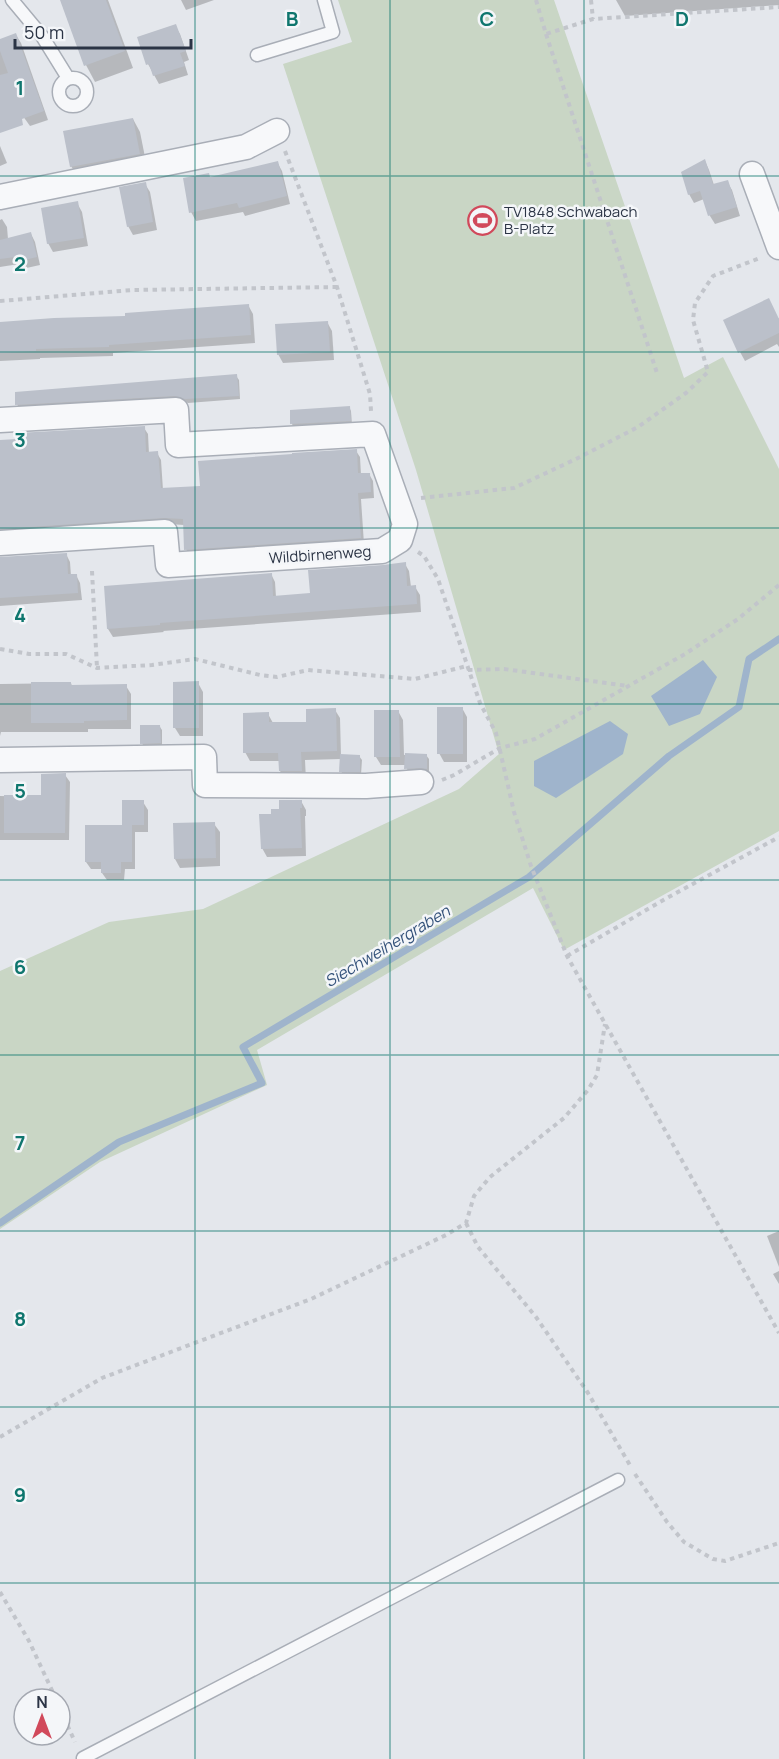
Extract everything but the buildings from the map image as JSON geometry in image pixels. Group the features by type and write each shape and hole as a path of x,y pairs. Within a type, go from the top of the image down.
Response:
{"street":[{"path":"0,197 246,147 277,131"},
{"path":"752,174 774,251"},
{"path":"0,420 176,410 178,445 373,434 405,524 400,540"},
{"name":"Wildbirnenweg","path":"0,543 165,532 168,565 382,551 400,540"},
{"path":"0,760 204,757 205,785 366,786 421,782"}],"lane":[{"path":"12,0 42,36 68,78"},
{"path":"257,55 333,32 324,0"},
{"path":"83,1758 618,1480"}],"path":[{"path":"536,0 657,373"},
{"path":"591,0 593,19"},
{"path":"546,34 593,19 779,7"},
{"path":"277,131 337,287 370,394 373,434"},
{"path":"396,498 422,498 514,488 638,427 686,393 708,372 693,320 695,303 713,276 774,251"},
{"path":"0,301 134,290 337,287"},
{"path":"400,540 424,556 438,579 480,703 496,733 514,812 531,866 567,956 779,1333"},
{"path":"92,571 98,668"},
{"path":"421,782 442,780 500,748 535,739 685,654 738,619 779,585"},
{"path":"0,649 29,654 66,654 98,668 152,665 195,659 277,677 308,670 415,679 467,668 504,669 629,686"},
{"path":"567,956 779,837"},
{"path":"0,1437 102,1378 311,1299 446,1235 466,1223 474,1197 490,1177 564,1118 588,1090 597,1075 605,1023"},
{"path":"466,1223 478,1247 536,1317 588,1393 652,1501 684,1542 713,1559 725,1561 779,1543"},
{"path":"0,1592 29,1641 50,1687"},
{"path":"72,1735 83,1758"}],"green space":[{"path":"338,0 554,0 684,378 723,357 779,469 779,831 564,950 533,888 257,1050 267,1085 100,1162 0,1229 0,971 109,922 203,909 459,789 499,754 416,470 283,64 352,42"}],"water":[{"path":"703,660 717,677 700,714 669,726 651,696"},
{"path":"610,721 628,734 623,754 556,798 534,786 534,761"}],"waterway":[{"name":"Siechweihergraben","path":"0,1223 119,1142 262,1083 243,1047 529,877 669,756 739,707 749,659 779,639"}],"place":[{"name":"TV1848 Schwabach B-Platz","path":"483,221"}]}
